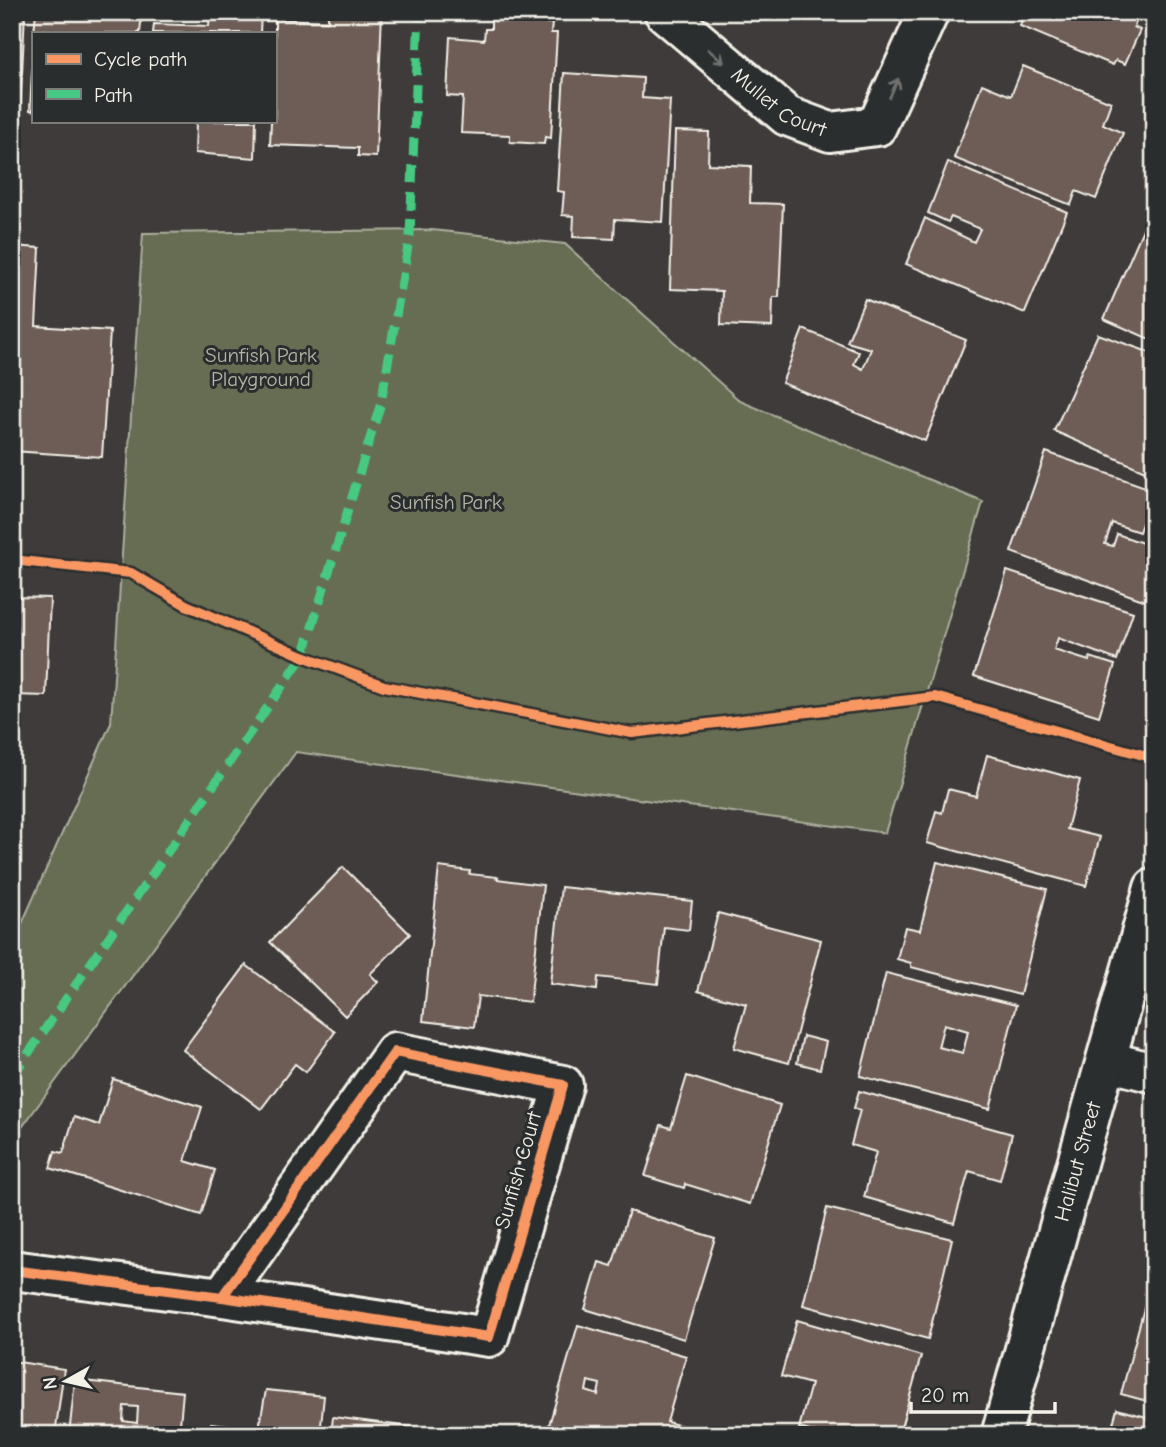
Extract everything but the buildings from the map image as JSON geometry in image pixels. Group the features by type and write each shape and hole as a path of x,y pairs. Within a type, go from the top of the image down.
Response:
{"street":[{"name":"Mullet Court","path":"664,12 787,116 830,132 877,126 929,12"},
{"name":"Halibut Street","path":"1001,1435 1154,888"},
{"name":"Sunfish Court","path":"12,1270 222,1297 489,1337 563,1085 395,1052 222,1297"},
{"path":"1107,1061 1154,1073"}],"green space":[{"name":"Sunfish Park","path":"432,230 565,244 740,401 983,502 885,833 296,752 12,1141 12,946 111,723 143,233"}],"marked path":[{"path":"12,1077 303,656 381,403 410,235 419,12"}],"cycle path":[{"path":"12,560 131,573 186,605 303,656 384,686 632,733 935,697 1154,758"},
{"path":"12,1270 222,1297 489,1337 563,1085 395,1052 222,1297"}],"park label":[{"name":"Sunfish Park Playground","path":"261,367"}]}
